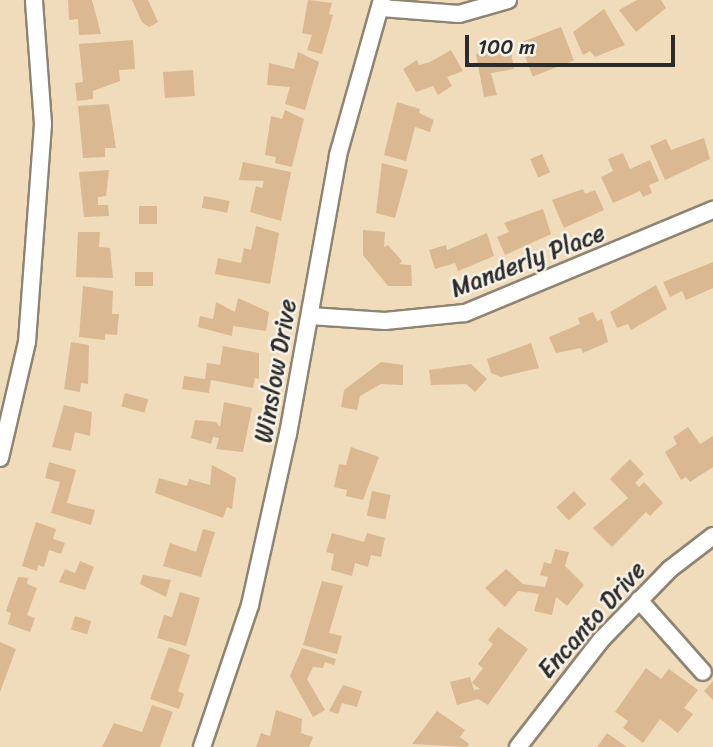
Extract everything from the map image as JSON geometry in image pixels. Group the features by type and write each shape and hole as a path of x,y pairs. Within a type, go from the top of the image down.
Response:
{"street":[{"path":"0,458 27,342 43,124 34,0"},
{"path":"381,4 459,14 508,0"},
{"name":"Winslow Drive","path":"202,747 250,605 310,316 338,155 381,4"},
{"name":"Manderly Place","path":"310,316 385,321 465,313 713,210"},
{"name":"Encanto Drive","path":"517,747 563,683 639,600 713,537"},
{"path":"639,600 703,673"}],"building":[{"path":"68,0 92,0 101,34 79,35 78,19 69,20"},
{"path":"132,0 148,0 158,22 149,27 142,22"},
{"path":"308,0 332,3 329,14 333,15 322,54 307,50 312,35 302,33"},
{"path":"637,0 661,0 666,8 636,32 619,10"},
{"path":"604,9 625,45 595,57 590,51 583,55 573,32"},
{"path":"561,27 574,61 533,76 520,43"},
{"path":"133,40 135,69 119,70 120,81 93,91 93,99 77,101 75,83 83,82 79,44"},
{"path":"510,46 514,69 491,73 497,95 484,97 476,54"},
{"path":"451,50 463,71 447,77 452,86 438,95 433,86 416,92 403,69 417,60 419,65 430,62"},
{"path":"298,52 319,62 305,110 285,104 290,87 267,85 269,63 294,69"},
{"path":"193,70 195,96 165,98 163,72"},
{"path":"397,102 420,109 419,113 434,120 430,132 415,127 406,161 384,155"},
{"path":"109,104 116,148 105,148 105,157 83,158 78,106"},
{"path":"285,110 304,119 292,167 275,163 276,157 265,155 271,116 282,119"},
{"path":"704,138 710,159 665,180 650,146 666,139 671,150"},
{"path":"623,153 630,169 650,160 659,181 649,185 652,193 643,197 640,191 613,203 601,177 613,171 608,159"},
{"path":"542,154 550,172 538,178 530,159"},
{"path":"243,162 291,172 281,221 250,212 256,186 262,188 264,181 239,180"},
{"path":"382,163 408,170 395,218 376,213"},
{"path":"109,170 106,196 98,197 98,205 108,205 109,216 84,217 79,172"},
{"path":"583,189 585,194 595,190 604,210 564,228 552,200"},
{"path":"204,196 230,201 227,213 202,208"},
{"path":"139,206 157,206 157,224 139,224"},
{"path":"543,209 551,234 505,255 497,237 509,232 504,223"},
{"path":"256,226 279,233 270,284 215,274 218,258 241,263 244,248 251,250"},
{"path":"363,230 385,232 384,247 388,245 402,261 399,264 411,265 412,286 388,286 363,255"},
{"path":"78,232 100,232 99,247 110,248 113,278 76,277"},
{"path":"487,233 494,256 458,271 455,263 435,269 429,250 446,245 447,250"},
{"path":"713,262 713,288 686,300 682,291 670,297 663,282"},
{"path":"135,272 153,272 153,286 135,286"},
{"path":"656,285 667,309 631,330 628,324 617,328 610,312"},
{"path":"83,286 113,291 112,314 119,314 117,335 105,334 105,340 79,337"},
{"path":"238,298 269,312 266,331 233,326 232,336 198,327 200,316 213,319 216,302 235,312"},
{"path":"593,312 597,321 602,319 608,342 583,353 581,348 556,353 549,337 580,324 578,318"},
{"path":"71,342 89,345 88,384 81,383 80,392 64,389"},
{"path":"531,343 539,368 501,377 491,373 487,359"},
{"path":"223,346 259,353 259,379 255,378 253,388 211,380 209,393 182,389 184,376 205,379 207,363 220,365"},
{"path":"381,362 403,365 403,385 381,384 360,396 357,410 341,407 344,390"},
{"path":"471,364 487,379 475,392 466,384 431,385 429,370"},
{"path":"125,393 148,399 145,413 121,407"},
{"path":"224,402 252,408 243,452 216,449 219,438 213,437 211,444 191,438 195,420 216,422 220,427"},
{"path":"64,405 92,412 90,436 75,432 71,451 52,447"},
{"path":"688,427 700,444 713,436 713,467 690,482 686,477 681,480 665,452 677,444 673,437"},
{"path":"351,447 379,457 363,500 346,496 347,490 334,487 339,464 346,465"},
{"path":"630,459 644,474 635,483 639,487 644,482 663,503 650,516 646,512 612,547 593,528 628,498 610,479"},
{"path":"49,462 76,470 67,503 95,510 91,525 51,513 60,482 45,478"},
{"path":"212,465 236,478 232,509 227,507 223,518 155,493 159,478 187,486 189,479 210,485"},
{"path":"372,491 391,495 385,519 367,515"},
{"path":"574,491 586,504 569,521 556,507"},
{"path":"36,522 56,529 53,539 65,543 61,554 49,550 44,567 38,565 37,571 22,566"},
{"path":"203,529 215,532 201,577 163,566 170,543 196,552"},
{"path":"332,533 364,542 367,533 385,538 381,557 371,555 368,567 355,563 352,576 331,570 334,554 326,552"},
{"path":"555,549 569,552 565,566 584,585 567,606 556,597 552,615 534,611 539,594 518,591 505,607 485,588 506,569 523,584 545,587 548,577 540,575 544,562 551,564"},
{"path":"80,561 94,567 85,590 59,582 65,569 75,573"},
{"path":"143,575 171,580 166,597 140,584"},
{"path":"18,577 28,578 27,584 37,588 27,615 35,618 30,632 8,624 11,613 6,611"},
{"path":"322,581 343,586 329,633 342,636 337,654 303,645"},
{"path":"180,592 200,598 186,646 157,638 164,615 172,617"},
{"path":"75,616 91,621 87,634 71,629"},
{"path":"498,627 528,649 488,705 478,699 457,705 450,682 470,677 474,690 480,689 472,683 483,668 478,664 493,644 488,640"},
{"path":"0,642 16,649 0,692"},
{"path":"169,647 190,655 178,691 184,694 179,709 150,699"},
{"path":"302,648 336,659 334,665 325,662 323,668 313,667 307,679 325,710 313,717 290,676"},
{"path":"646,668 661,679 669,669 698,690 684,708 693,714 678,733 660,719 643,743 623,728 628,721 615,712"},
{"path":"713,681 713,700 704,691"},
{"path":"343,685 362,691 357,707 342,703 338,714 329,711"},
{"path":"152,705 173,712 160,747 102,747 114,723 142,732"},
{"path":"276,710 302,719 301,733 313,737 309,747 256,747 261,733 270,736"},
{"path":"437,711 465,730 460,737 469,744 467,747 412,744"},
{"path":"607,733 627,747 597,747"}]}
